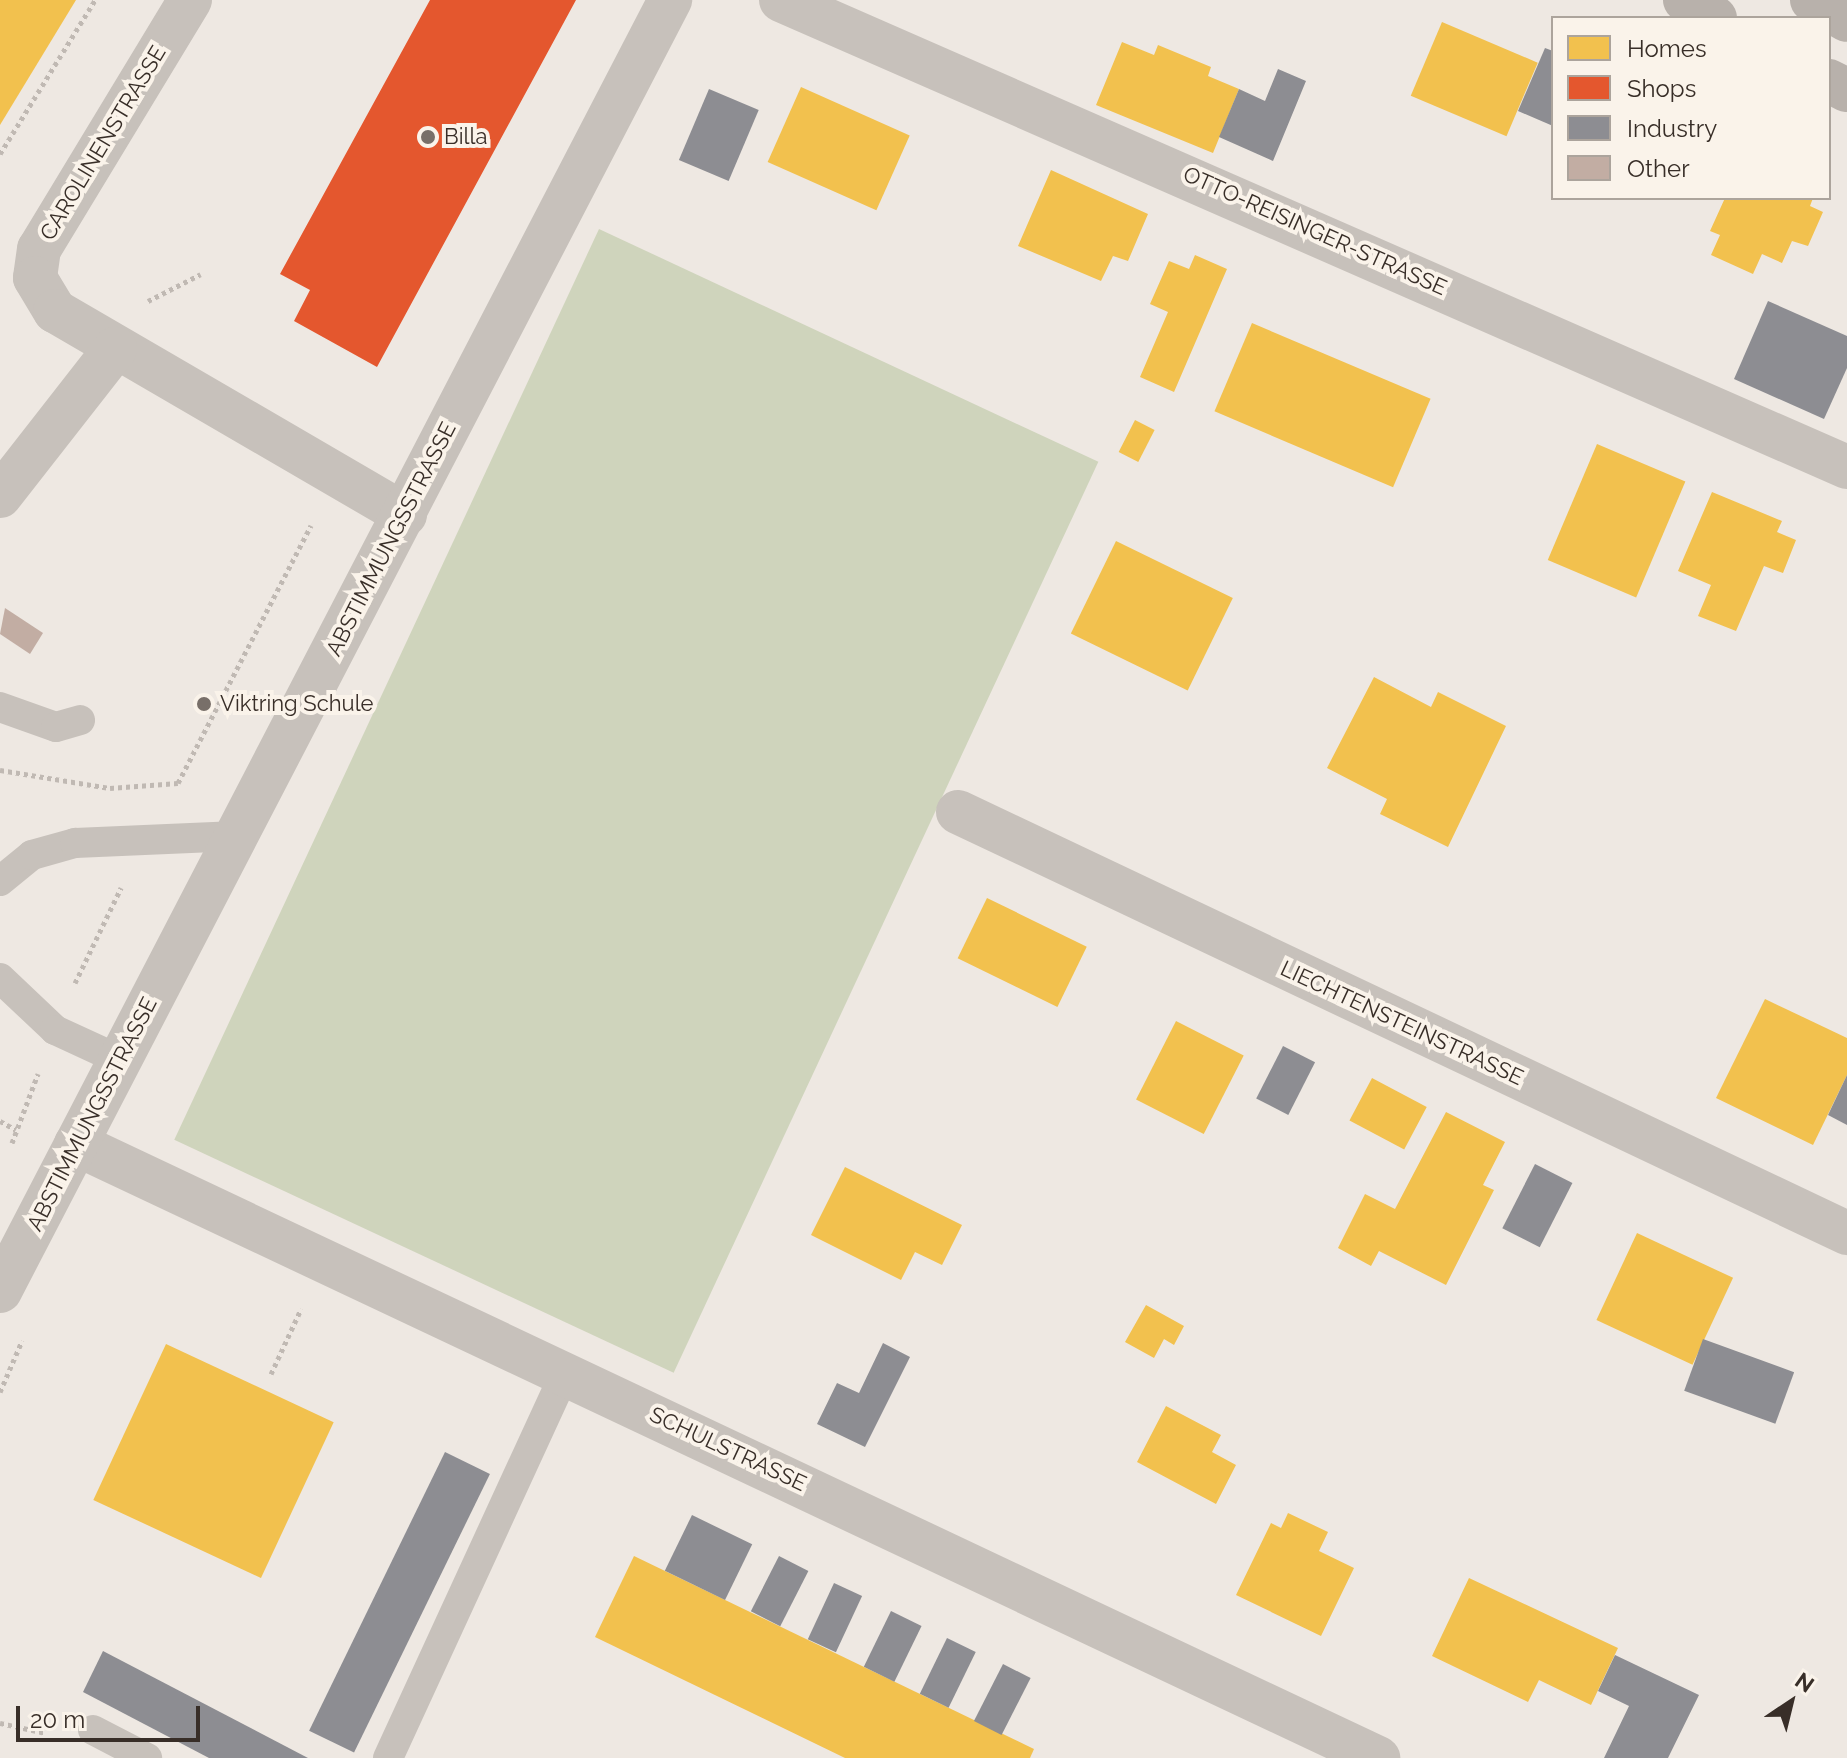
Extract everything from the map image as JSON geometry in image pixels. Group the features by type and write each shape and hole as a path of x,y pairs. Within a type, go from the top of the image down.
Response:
{"main road":[{"path":"1685,0 1712,16"},
{"path":"1812,0 1847,20"}],"street":[{"name":"CAROLINENSTRASSE","path":"190,0 39,249 35,278 55,311 115,349 405,515"},
{"name":"ABSTIMMUNGSSTRASSE","path":"0,1291 670,0"},
{"name":"OTTO-REISINGER-STRASSE","path":"781,0 1847,467"},
{"path":"0,496 115,349"},
{"name":"LIECHTENSTEINSTRASSE","path":"958,812 1847,1233"},
{"name":"SCHULSTRASSE","path":"76,1144 566,1371 1378,1758"}],"lane":[{"path":"0,707 56,727 80,720"},
{"path":"0,881 32,855 75,843 237,836"},
{"path":"0,978 55,1030 120,1060"},
{"path":"388,1758 566,1371"},
{"path":"93,1730 147,1758"}],"path":[{"path":"0,154 95,0"},
{"path":"8,1154 55,1030 146,840 311,524"},
{"path":"0,770 110,788 178,783"},
{"path":"0,1121 16,1130"},
{"path":"271,1374 303,1304"},
{"path":"0,1392 29,1324"}],"green space":[{"path":"599,229 1098,462 674,1373 174,1140"}],"building: Homes":[{"path":"0,0 76,0 0,125"},
{"path":"1442,22 1538,63 1506,136 1411,96"},
{"path":"1122,42 1154,55 1158,45 1211,67 1208,76 1239,89 1213,153 1096,105"},
{"path":"801,87 910,135 876,210 768,162"},
{"path":"1051,170 1148,214 1128,261 1113,256 1101,281 1018,246"},
{"path":"1724,200 1812,200 1810,206 1823,212 1808,246 1792,241 1782,263 1762,254 1753,274 1711,255 1720,235 1710,231"},
{"path":"1195,255 1227,269 1174,392 1140,377 1168,312 1150,304 1169,261 1189,269"},
{"path":"1252,323 1431,399 1393,487 1214,411"},
{"path":"1135,420 1155,430 1138,462 1119,452"},
{"path":"1597,444 1685,482 1636,597 1548,560"},
{"path":"1712,492 1782,521 1777,532 1796,540 1783,573 1764,566 1736,631 1698,616 1711,585 1678,571"},
{"path":"1116,541 1233,598 1188,691 1071,634"},
{"path":"1374,677 1431,707 1438,692 1506,726 1448,847 1380,814 1387,799 1327,768"},
{"path":"987,898 1087,947 1057,1007 958,958"},
{"path":"1765,999 1847,1038 1847,1075 1813,1145 1716,1098"},
{"path":"1176,1021 1244,1056 1204,1134 1136,1099"},
{"path":"1372,1078 1427,1107 1404,1149 1349,1120"},
{"path":"1446,1112 1505,1142 1483,1185 1494,1190 1446,1285 1379,1251 1371,1266 1338,1248 1365,1194 1395,1209"},
{"path":"845,1167 962,1225 942,1265 915,1252 901,1280 811,1235"},
{"path":"1637,1233 1733,1278 1692,1365 1596,1320"},
{"path":"1146,1305 1184,1326 1174,1345 1164,1339 1154,1358 1125,1342"},
{"path":"166,1344 334,1422 261,1578 93,1500"},
{"path":"1166,1406 1221,1435 1212,1452 1236,1465 1216,1504 1137,1462"},
{"path":"1288,1513 1328,1532 1319,1551 1354,1568 1321,1636 1236,1595 1271,1523 1281,1528"},
{"path":"634,1556 1034,1749 1030,1758 845,1758 595,1637"},
{"path":"1469,1578 1618,1648 1591,1705 1539,1680 1528,1702 1432,1656"}],"building: Shops":[{"name":"Billa","path":"430,0 576,0 377,367 294,321 310,290 280,274"}],"building: Industry":[{"path":"1545,48 1551,50 1551,125 1518,111"},
{"path":"1278,69 1306,81 1273,161 1219,137 1239,89 1265,101"},
{"path":"709,89 759,110 729,181 679,160"},
{"path":"1768,301 1847,336 1847,368 1824,419 1734,379"},
{"path":"1283,1046 1315,1062 1288,1115 1256,1099"},
{"path":"1847,1075 1847,1125 1828,1115"},
{"path":"1535,1164 1572,1183 1540,1247 1502,1228"},
{"path":"1703,1339 1794,1372 1775,1424 1684,1391"},
{"path":"883,1343 910,1357 865,1447 817,1424 837,1383 859,1393"},
{"path":"445,1452 490,1474 354,1753 309,1731"},
{"path":"692,1515 752,1544 725,1600 665,1571"},
{"path":"779,1556 808,1571 780,1626 751,1611"},
{"path":"834,1583 862,1596 836,1652 808,1639"},
{"path":"891,1611 922,1626 894,1682 864,1667"},
{"path":"947,1638 976,1652 949,1708 920,1694"},
{"path":"103,1651 308,1758 209,1758 83,1692"},
{"path":"1615,1655 1699,1695 1668,1758 1604,1758 1629,1706 1598,1691"},
{"path":"1003,1664 1031,1678 1002,1735 974,1721"}],"building: Other":[{"path":"5,608 43,633 30,654 0,634"}],"place":[{"name":"Billa","path":"428,137"},
{"name":"Viktring Schule","path":"204,704"}]}
